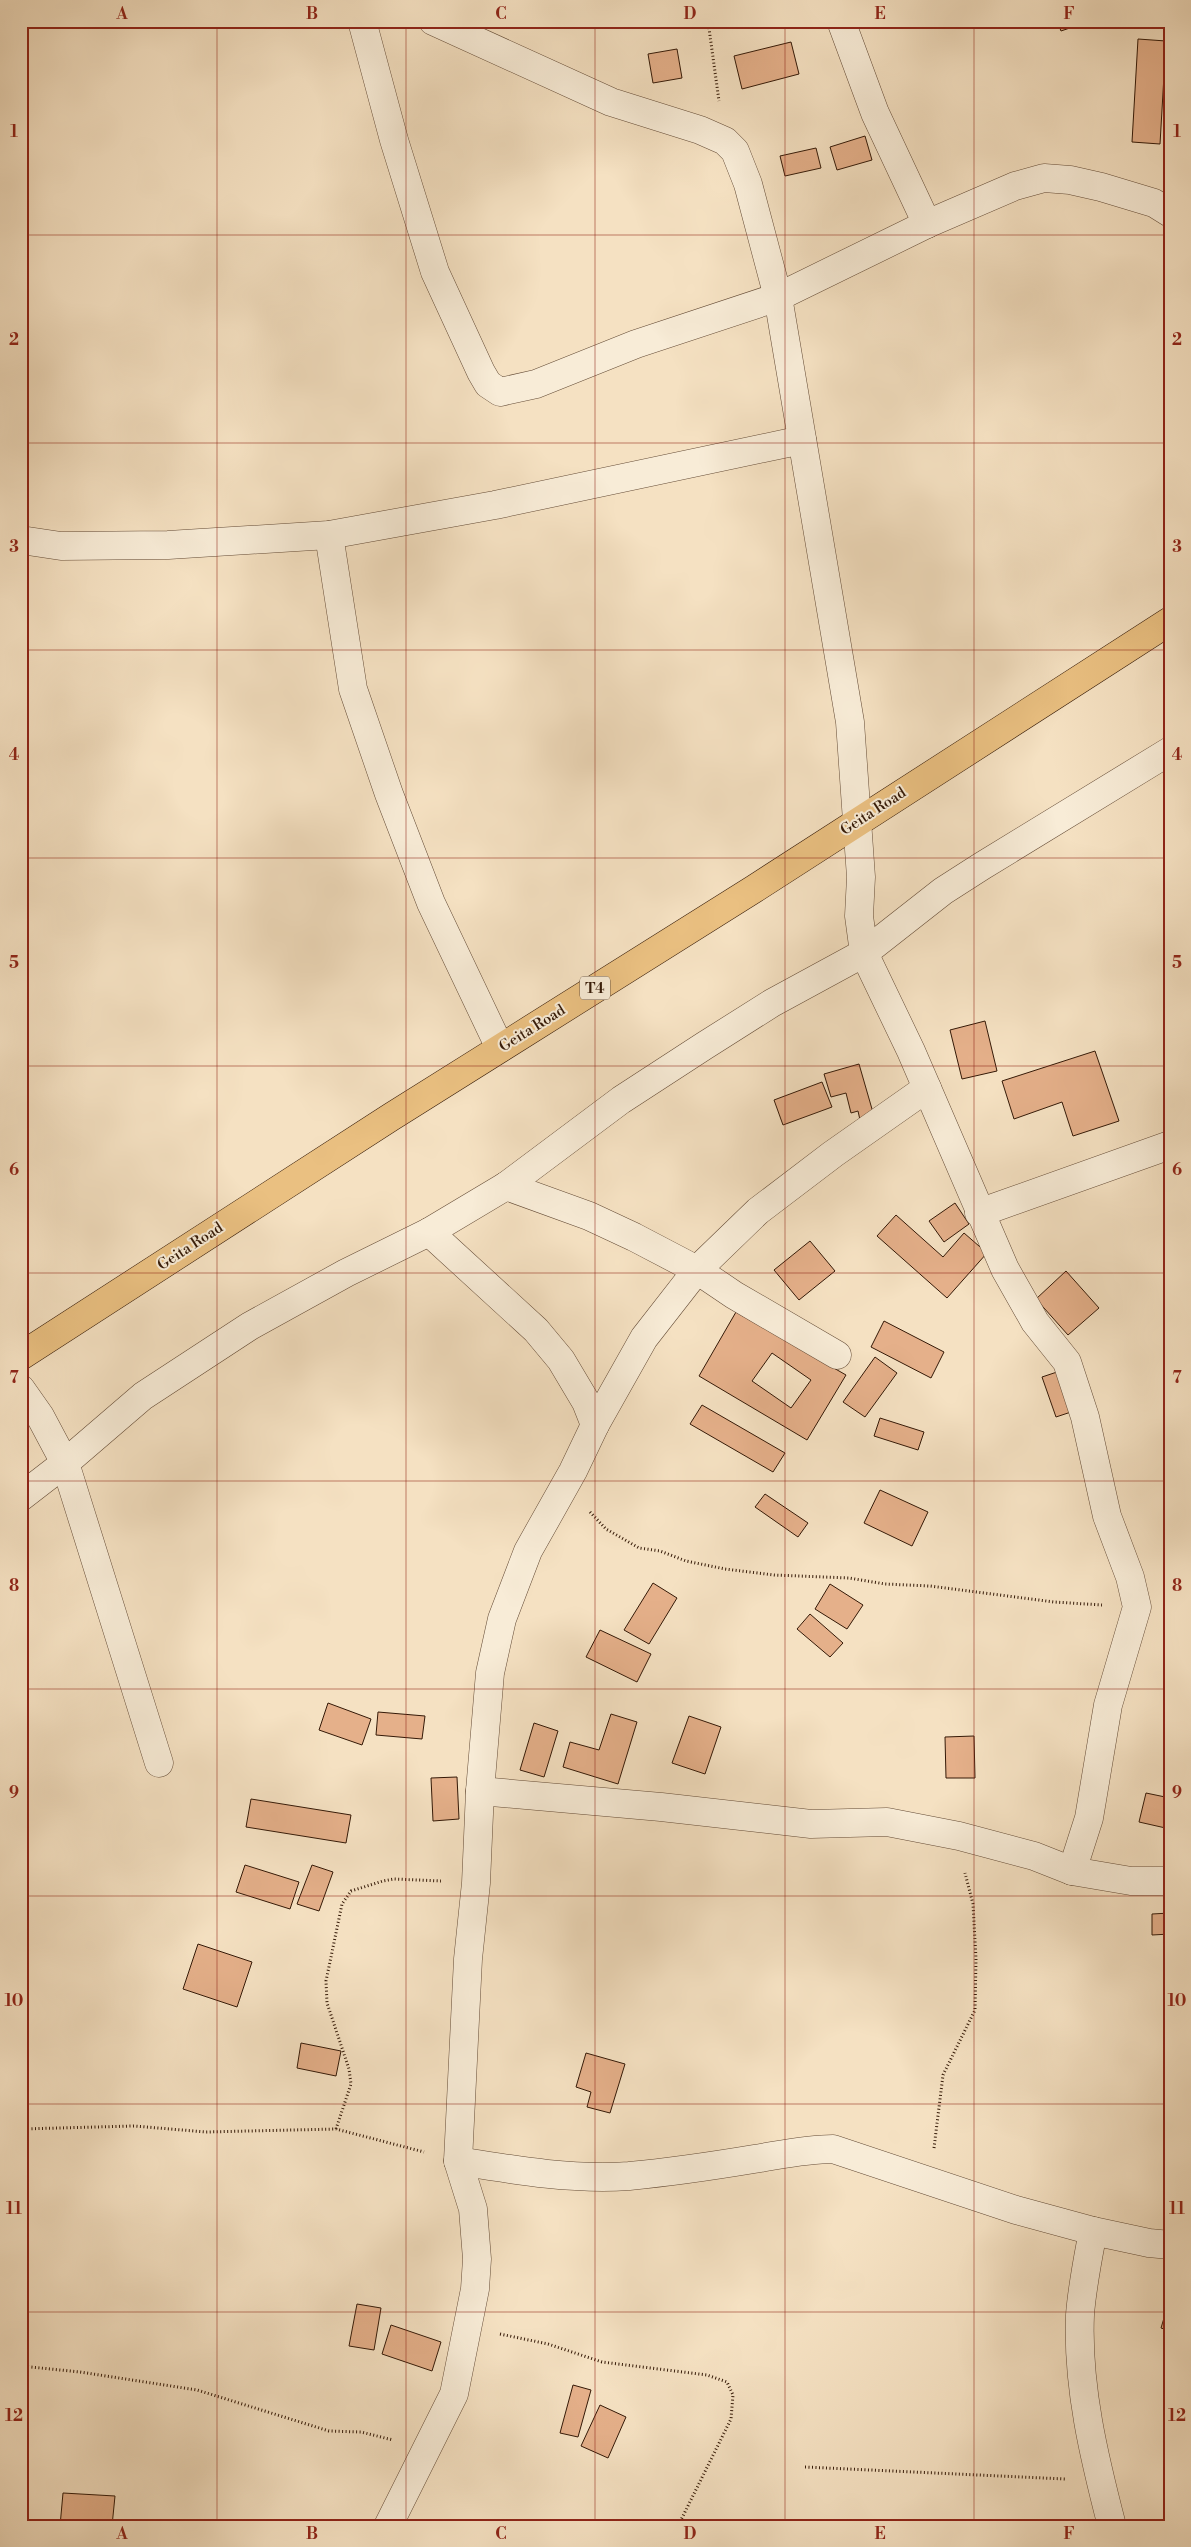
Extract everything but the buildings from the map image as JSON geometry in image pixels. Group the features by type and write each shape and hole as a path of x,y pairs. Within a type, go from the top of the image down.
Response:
{"highway":[{"name":"Geita Road","path":"21,1356 500,1048 1170,622"}],"street":[{"path":"362,21 394,140 435,272 488,384 500,392 536,384 636,344 778,297 927,224 1015,186 1044,178 1070,180 1101,187 1154,203 1170,213"},
{"path":"432,21 611,102 700,130 725,141 735,151 748,184 778,297 850,722 861,877 859,916 864,953 928,1088 979,1213 1025,1306 1067,1362 1085,1417 1107,1516 1130,1577 1137,1607 1108,1705 1089,1818 1072,1871"},
{"path":"841,21 876,113 927,224"},
{"path":"21,540 60,546 168,546 329,536 495,505 802,440"},
{"path":"329,536 353,689 389,794 431,902 500,1048"},
{"path":"21,1497 65,1463 143,1396 250,1326 346,1273 429,1232 506,1186 621,1100 772,1003 864,953 918,910 974,871 1170,750"},
{"path":"388,2526 454,2394 475,2289 477,2259 473,2209 458,2161 468,1959 476,1883 480,1791 490,1673 502,1619 528,1551 644,1338 698,1270 758,1211 928,1088"},
{"path":"979,1213 1170,1145"},
{"path":"506,1186 589,1216 698,1270 837,1355"},
{"path":"429,1232 536,1330 561,1360 586,1402 596,1425"},
{"path":"21,1389 40,1416 65,1463 159,1763"},
{"path":"480,1791 661,1807 812,1824 888,1822 959,1836 1034,1856 1072,1871 1131,1881 1170,1881"},
{"path":"458,2161 508,2169 591,2177 707,2167 804,2151 833,2149 930,2183 1016,2210 1093,2231 1148,2243 1170,2245"},
{"path":"1093,2231 1080,2314 1081,2371 1100,2480 1112,2526"}],"path":[{"path":"708,21 725,141"},
{"path":"573,1471 583,1504 606,1529 639,1548 660,1551 686,1561 725,1569 774,1575 825,1576 885,1584 967,1590 1054,1602 1137,1607"},
{"path":"930,2183 943,2074 975,2010 976,1959 973,1904 963,1866 959,1836"},
{"path":"336,2129 351,2084 349,2069 328,2003 326,1981 342,1904 351,1892 394,1879 476,1883"},
{"path":"21,2129 134,2126 206,2132 336,2129 458,2161"},
{"path":"468,2328 548,2344 602,2362 707,2375 727,2382 733,2396 731,2419 678,2526"},
{"path":"21,2366 80,2372 197,2390 313,2427 329,2431 361,2432 427,2450"},
{"path":"805,2468 1100,2480"}]}
